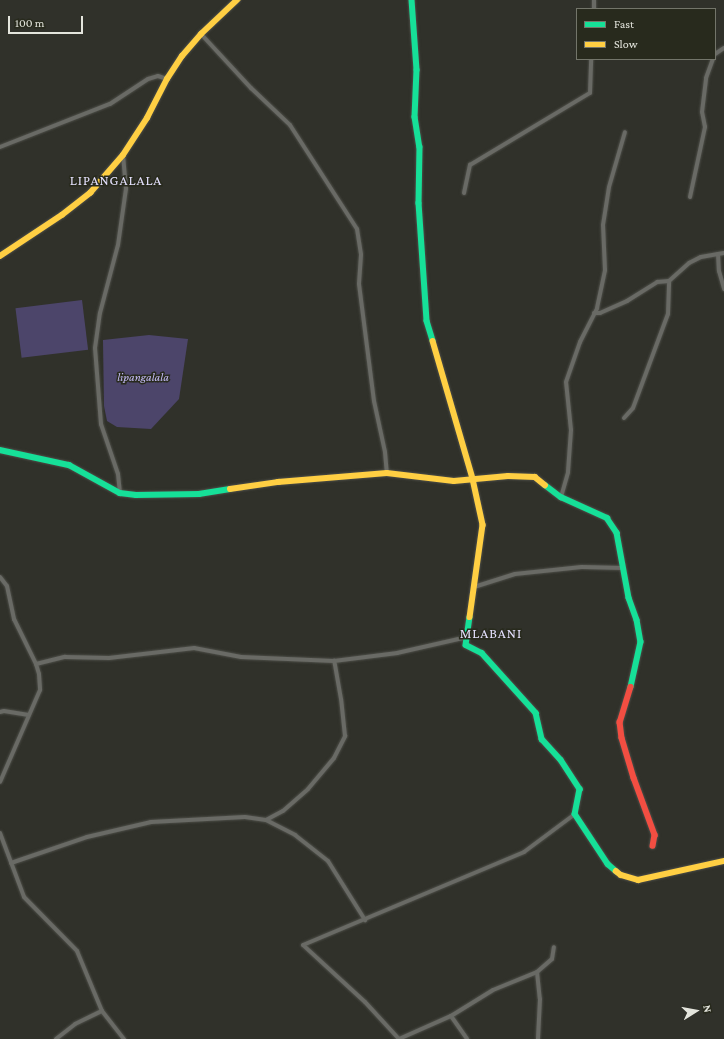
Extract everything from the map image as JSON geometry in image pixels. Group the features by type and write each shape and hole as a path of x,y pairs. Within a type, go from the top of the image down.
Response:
{"street":[{"path":"0,256 62,215 90,193 123,155 147,118 167,79 182,56 201,34 237,0"},
{"path":"412,0 417,70 415,117 420,146 419,209 427,321 473,479 483,525 466,645 482,653 536,713 542,739 562,760 580,789 575,814 586,833 608,864 621,875 638,880 724,861"},
{"path":"201,34 251,88 290,125 357,229 361,255 359,284 374,401 385,452 387,473"},
{"path":"464,193 470,165 590,93 591,60"},
{"path":"690,197 705,127 702,112 706,78 713,60"},
{"path":"0,147 110,104 148,79 158,76 167,79"},
{"path":"561,496 568,472 571,430 566,382 580,342 594,313 605,270 603,224 609,186 624,132"},
{"path":"120,493 118,474 101,424 95,348 100,313 118,245 126,189 123,155"},
{"path":"594,313 600,313 627,301 657,282 669,281 689,263 701,257 724,253"},
{"path":"718,254 718,271 724,290"},
{"path":"624,418 633,408 668,314 669,281"},
{"path":"0,450 34,456 69,465 120,493 136,495 199,494 278,482 387,473 454,481 508,476 534,477 561,496 607,518 617,533 623,568 641,642 632,685 620,722 622,738 655,835 653,846"},
{"path":"474,587 515,574 582,567 623,568"},
{"path":"0,577 7,586 14,619 36,664 40,690 0,782"},
{"path":"36,664 65,657 109,658 194,648 241,657 334,661 397,653 467,637"},
{"path":"266,820 283,811 308,789 334,758 345,736 341,699 334,661"},
{"path":"0,712 4,711 29,714"},
{"path":"554,947 552,959 537,972 493,990 451,1016 399,1039 365,1002 303,945 524,852 575,814"},
{"path":"11,862 87,837 151,822 245,817 266,820 295,835 328,861 365,920"},
{"path":"0,832 24,896 77,951 102,1011 124,1039"},
{"path":"537,972 540,999 538,1039"},
{"path":"56,1039 75,1024 102,1011"},
{"path":"451,1016 467,1039"}],"green space":[{"path":"82,300 88,350 22,358 15,308"},
{"name":"lipangalala","path":"149,335 188,339 179,399 151,429 117,427 107,421 104,406 103,340"}],"traffic: fast":[{"path":"412,0 417,70 415,117 420,147 419,203 427,321 433,341"},
{"path":"0,450 69,465 120,493 136,495 199,494 230,489"},
{"path":"545,485 561,497 607,518 617,533 629,598 637,620 641,642 631,687"},
{"path":"470,617 466,645 482,653 536,713 542,739 561,760 580,789 575,814 608,864 616,871"}],"traffic: slow":[{"path":"0,256 62,215 90,193 123,155 147,118 167,79 182,56 201,34 237,0"},
{"path":"433,341 473,479 483,525 470,617"},
{"path":"230,489 278,482 387,473 454,481 508,476 535,477 545,485"},
{"path":"616,871 621,875 638,880 724,861"}],"traffic: jam":[{"path":"631,687 620,722 622,738 634,778 655,835 653,846"}],"district":[{"name":"LIPANGALALA","path":"116,180"},
{"name":"MLABANI","path":"491,633"}]}
